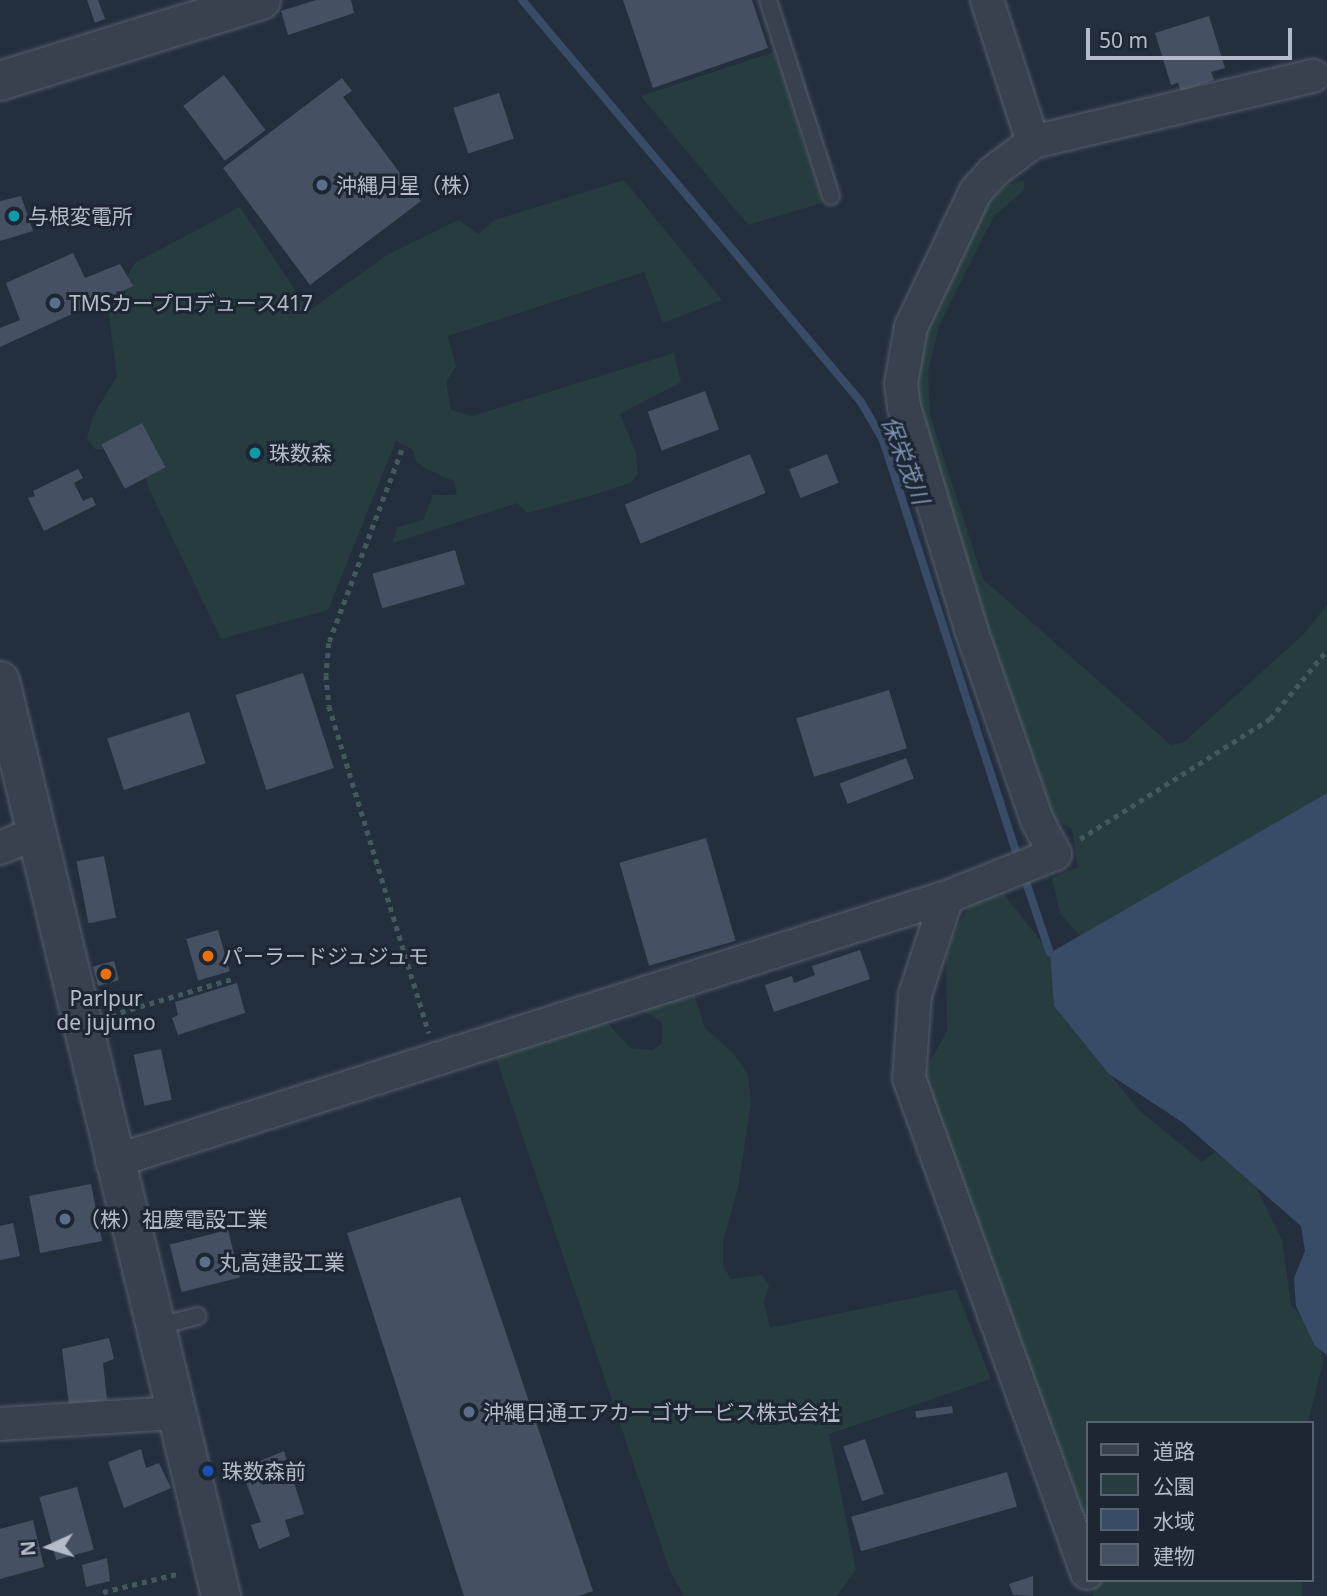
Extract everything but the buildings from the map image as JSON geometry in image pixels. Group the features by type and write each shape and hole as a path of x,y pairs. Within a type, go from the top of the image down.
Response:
{"street":[{"path":"0,81 261,0"},
{"path":"987,0 1033,142"},
{"path":"112,1162 947,897 1055,854 1037,820 971,629 901,384 911,327 976,191 993,172 1033,142 1313,76"},
{"path":"0,681 112,1162 217,1581"},
{"path":"0,848 35,833"},
{"path":"947,897 915,995 909,1078 1086,1570"},
{"path":"0,1424 175,1413"}],"lane":[{"path":"768,0 831,196"},
{"path":"154,1327 198,1316"}],"path":[{"path":"402,450 329,643 326,675 329,706 436,1057"},
{"path":"1055,854 1270,719 1327,650"},
{"path":"80,1024 235,978"},
{"path":"103,1592 217,1581"}],"green space":[{"path":"774,52 822,203 748,225 641,96"},
{"path":"624,180 722,300 663,323 644,272 448,336 456,367 446,382 451,410 472,416 674,353 681,382 620,414 636,453 638,474 630,483 593,495 527,513 517,503 393,543 397,527 423,520 433,495 457,495 454,481 428,470 416,461 413,450 396,441 328,610 221,639 149,489 136,447 96,450 87,439 93,416 117,376 108,308 135,263 240,207 309,311 387,255 458,220 478,234 495,220"},
{"path":"1024,180 1024,190 994,216 976,251 939,326 928,372 930,415 983,579 1171,745 1184,742 1304,634 1327,605 1327,793 1080,936 1060,913 1052,878 1078,867 1072,829 1045,814 919,411 915,377 920,341 975,215 1006,185"},
{"path":"1000,889 1050,953 1054,1006 1139,1110 1202,1162 1215,1152 1255,1185 1282,1240 1291,1305 1318,1334 1323,1362 1308,1421 1086,1421 1086,1559 917,1085 947,1031 946,955 959,923 974,898"},
{"path":"693,990 705,1028 734,1054 748,1075 751,1103 738,1188 723,1242 723,1266 731,1279 762,1275 769,1286 764,1301 770,1328 956,1289 991,1379 829,1434 856,1570 837,1596 684,1596 670,1571 493,1049 600,1014 630,1048 653,1050 662,1043 662,1022 642,1010"},
{"path":"1093,1582 1302,1582 1302,1596 1093,1596"}],"water":[{"path":"1327,793 1327,1355 1315,1346 1296,1306 1294,1278 1305,1251 1301,1226 1182,1122 1109,1074 1054,1006 1050,953"}],"waterway":[{"name":"保栄茂川","path":"522,0 861,402 883,440 1019,861"},
{"name":"保栄茂川","path":"1023,873 1050,953"}],"place":[{"name":"沖縄月星（株）","path":"322,185"},
{"name":"与根変電所","path":"14,216"},
{"name":"TMSカープロデュース417","path":"55,303"},
{"name":"珠数森","path":"255,453"},
{"name":"パーラードジュジュモ","path":"208,956"},
{"name":"Parlpur de jujumo","path":"106,974"},
{"name":"（株）祖慶電設工業","path":"65,1219"},
{"name":"丸高建設工業","path":"205,1262"},
{"name":"沖縄日通エアカーゴサービス株式会社","path":"469,1412"},
{"name":"珠数森前","path":"208,1471"}]}
